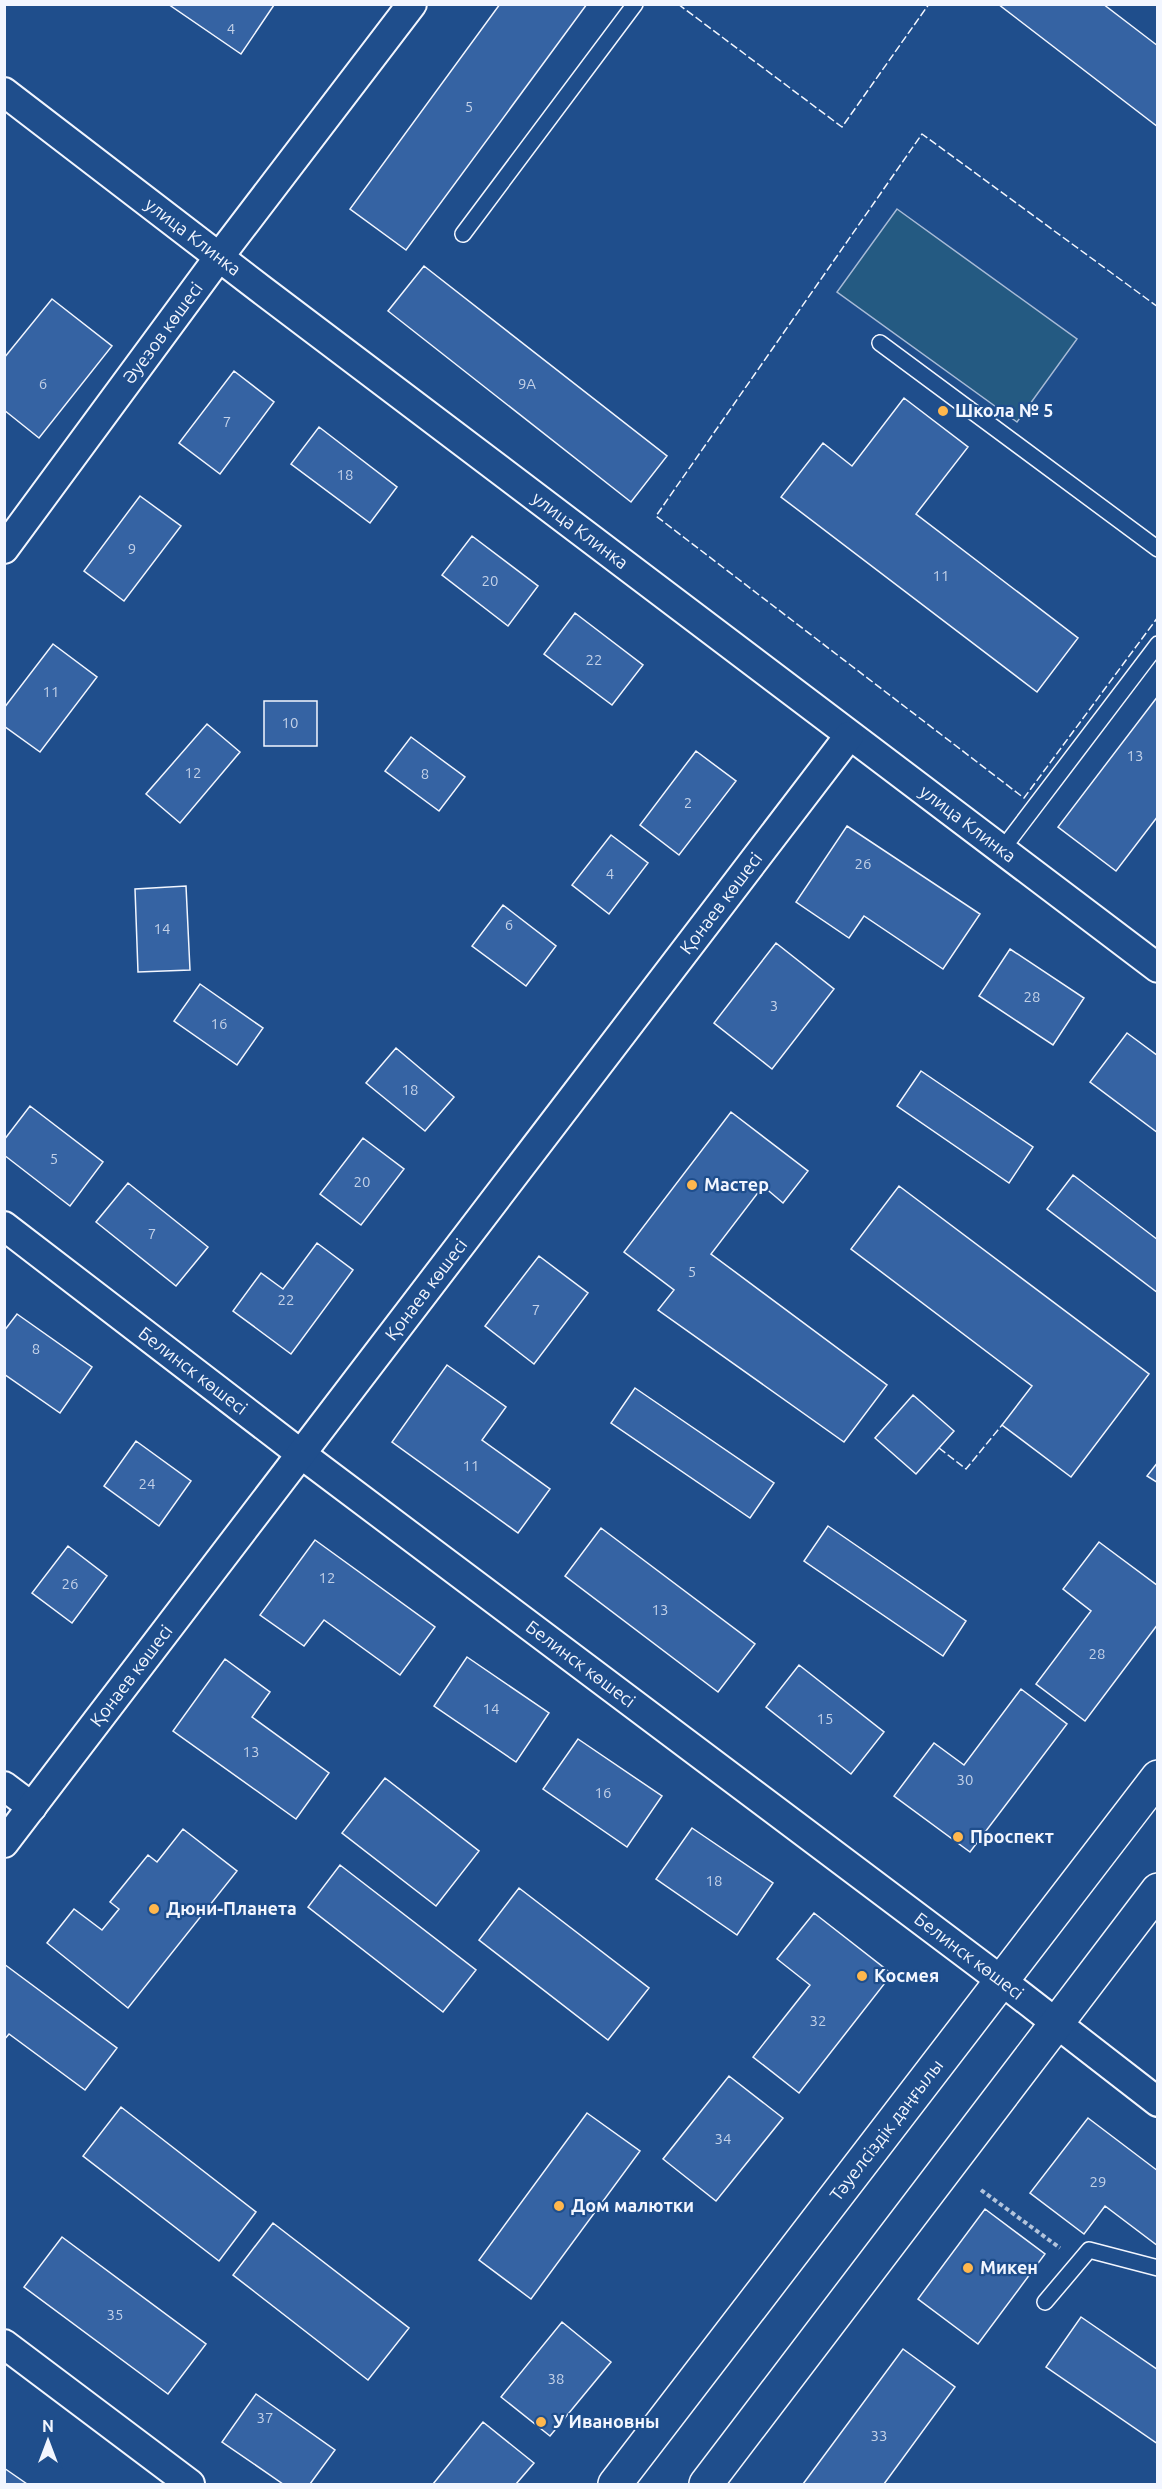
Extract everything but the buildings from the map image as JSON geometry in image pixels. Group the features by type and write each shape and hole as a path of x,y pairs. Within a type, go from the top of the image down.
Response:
{"street":[{"name":"Әуезов көшесі","path":"4,549 219,257 412,4"},
{"name":"улица Клинка","path":"4,92 849,736 1158,968"},
{"name":"Қонаев көшесі","path":"4,1843 849,736"},
{"name":"Белинск көшесі","path":"4,1226 301,1454 1158,2102"},
{"name":"Тәуелсіздік даңғылы","path":"615,2484 1158,1777"},
{"path":"4,1786 32,1807"},
{"path":"706,2484 1158,1890"},
{"path":"4,2343 190,2484"}],"lane":[{"path":"463,234 635,4"},
{"path":"880,343 1158,549"},
{"path":"1001,851 1158,644"},
{"path":"1045,2302 1089,2250 1158,2268"}],"path":[{"path":"981,2190 1079,2262"}],"shaded area":[{"path":"897,209 1077,339 1017,422 837,292"}],"fence":[{"path":"678,4 842,127 929,4"},
{"path":"1158,307 922,134 656,516 1024,798 1158,617"},
{"path":"939,1448 966,1469 1002,1425"}],"place":[{"name":"Школа № 5","path":"943,411"},
{"name":"Мастер","path":"692,1185"},
{"name":"Проспект","path":"958,1837"},
{"name":"Дюни-Планета","path":"154,1909"},
{"name":"Космея","path":"862,1976"},
{"name":"Дом малютки","path":"559,2206"},
{"name":"Микен","path":"968,2268"},
{"name":"У Ивановны","path":"541,2422"}]}
